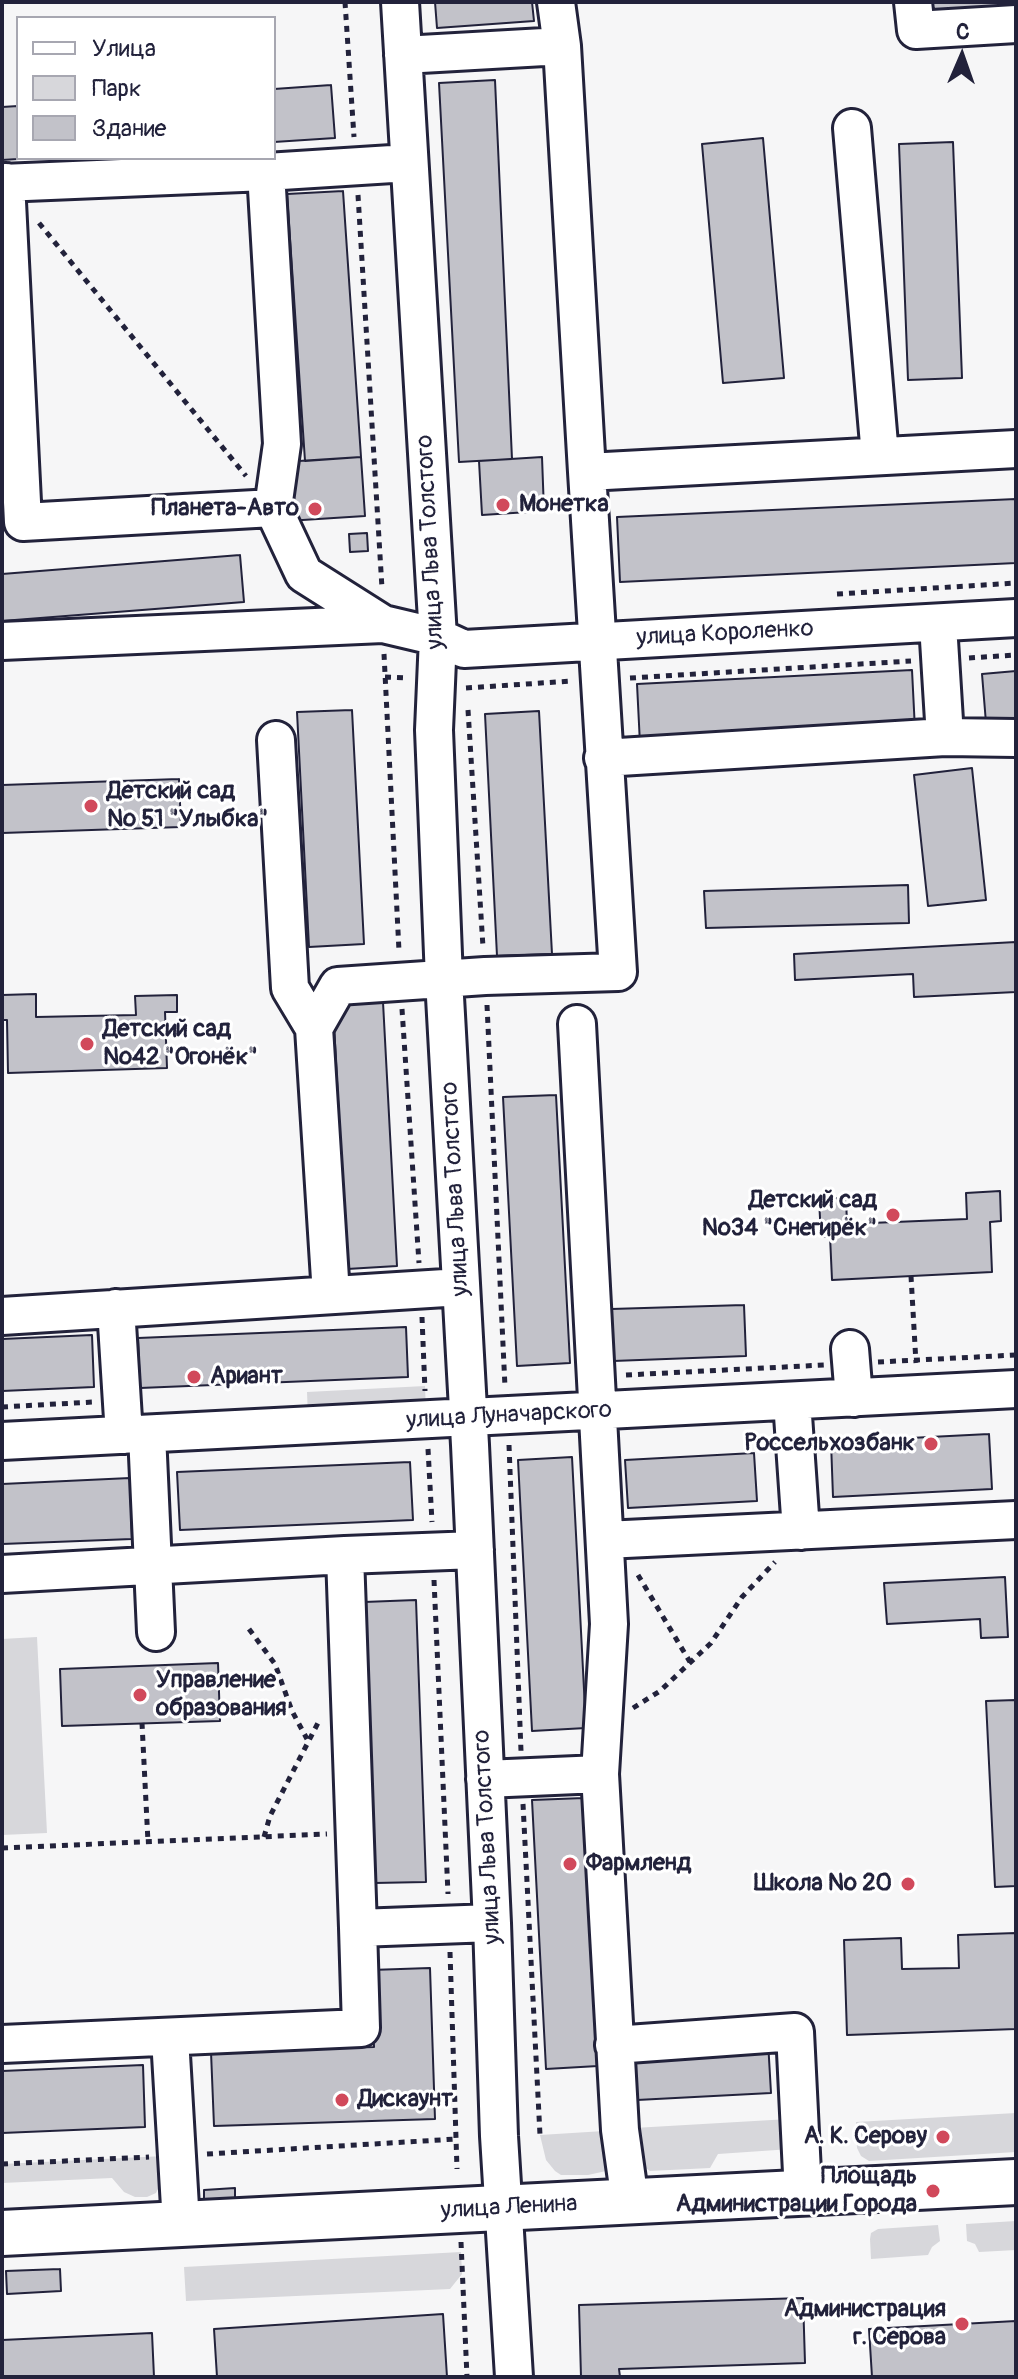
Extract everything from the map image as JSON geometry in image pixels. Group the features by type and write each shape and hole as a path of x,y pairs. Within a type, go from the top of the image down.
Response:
{"main road":[{"name":"улица Ленина","path":"2,2233 1016,2182"}],"street":[{"name":"улица Льва Толстого","path":"400,2 408,163 451,643 451,684 434,730 444,979 475,1550 503,2207 514,2377"},
{"path":"314,1028 338,986 485,976 618,972 562,46 556,2"},
{"path":"913,2 916,30 1016,24"},
{"path":"403,55 562,46"},
{"path":"852,128 880,456"},
{"path":"273,508 23,522 4,182 408,163"},
{"path":"266,172 282,444 273,508 304,574 383,624"},
{"path":"587,472 1016,449"},
{"name":"улица Короленко","path":"383,624 451,643 596,640 1016,618"},
{"path":"2,641 383,624"},
{"path":"938,624 945,737"},
{"path":"603,758 945,737 1016,738"},
{"path":"276,740 290,988 314,1028 331,1295"},
{"path":"577,1024 609,1624 600,1774 614,2045 620,2130 630,2201"},
{"path":"2,1316 461,1287"},
{"path":"116,1308 136,1434 152,1565 156,1632"},
{"name":"улица Луначарского","path":"2,1441 507,1417 598,1394 792,1401 852,1370 1016,1389"},
{"path":"792,1401 801,1531"},
{"path":"605,1540 1016,1520"},
{"path":"2,1574 475,1550"},
{"path":"2,2044 361,2028 345,1555"},
{"path":"485,1779 600,1774"},
{"path":"358,1928 492,1923"},
{"path":"614,2045 795,2032 803,2193"},
{"path":"170,2038 181,2224"}],"path":[{"path":"345,2 427,1420 457,2169"},
{"path":"4,182 273,508"},
{"path":"451,643 451,684 485,976 540,2135"},
{"path":"385,677 451,684 598,680 1016,655"},
{"path":"911,1276 917,1377"},
{"path":"598,1394 852,1370 917,1377 1016,1355"},
{"path":"603,1723 660,1691 711,1643 742,1597 801,1531"},
{"path":"605,1540 625,1555 636,1570 690,1662"},
{"path":"249,1629 275,1664 292,1711 307,1740"},
{"path":"264,1837 270,1816 307,1740 350,1680"},
{"path":"142,1723 148,1842"},
{"path":"2,1848 356,1833"},
{"path":"2,2164 456,2139"},
{"path":"461,2242 467,2377"}],"green space":[{"path":"425,1386 426,1412 308,1418 307,1392"},
{"path":"37,1637 47,1833 2,1835 2,1639"},
{"path":"1016,2113 1016,2152 869,2161 861,2156 857,2148 856,2122"},
{"path":"789,2119 791,2149 718,2154 710,2168 650,2171 640,2164 634,2128"},
{"path":"620,2130 612,2165 606,2171 588,2175 561,2175 555,2171 546,2160 540,2135"},
{"path":"164,2156 160,2185 156,2193 147,2197 135,2197 124,2192 112,2178 2,2183 2,2164"},
{"path":"1016,2221 1016,2250 979,2252 975,2244 967,2241 966,2224"},
{"path":"938,2225 940,2241 928,2255 871,2259 871,2233 878,2229"},
{"path":"461,2252 462,2274 450,2289 186,2301 184,2267"}],"building":[{"path":"435,2 532,2 534,21 437,28"},
{"path":"917,2 1016,2 1016,8 918,15"},
{"path":"495,80 512,459 459,462 439,83"},
{"path":"331,85 335,138 276,142 276,89"},
{"path":"16,106 16,159 2,160 2,107"},
{"path":"763,138 784,378 723,383 702,144"},
{"path":"953,142 962,378 908,380 899,144"},
{"path":"343,191 361,457 305,461 287,194"},
{"path":"361,457 365,516 287,521 283,462"},
{"path":"542,457 544,511 482,515 479,461"},
{"path":"1016,499 1016,563 620,582 617,517"},
{"path":"367,533 368,551 350,552 349,534"},
{"path":"240,555 244,602 2,621 2,574"},
{"path":"912,670 915,730 640,744 637,684"},
{"path":"1016,671 1016,721 986,723 982,674"},
{"path":"352,710 364,944 309,947 297,712"},
{"path":"539,711 552,954 497,956 485,714"},
{"path":"972,768 986,900 928,906 914,775"},
{"name":"Детский сад № 51 \"Улыбка\"","path":"179,779 181,827 2,833 2,785"},
{"path":"908,885 909,923 706,928 704,891"},
{"path":"1016,942 1016,992 914,997 913,974 795,980 794,954"},
{"name":"Детский сад №42 \"Огонёк\"","path":"36,994 36,1017 136,1015 135,996 177,995 177,1012 165,1012 167,1068 8,1073 7,1020 2,1020 2,995"},
{"path":"383,1002 397,1266 347,1269 333,1005"},
{"path":"556,1095 570,1363 517,1366 503,1097"},
{"path":"1000,1191 1001,1221 990,1222 992,1272 832,1280 830,1236 821,1237 819,1199 846,1198 847,1224 967,1219 966,1193"},
{"path":"744,1305 746,1356 613,1361 611,1309"},
{"path":"406,1327 408,1377 140,1388 138,1338"},
{"path":"92,1335 94,1387 2,1391 2,1339"},
{"path":"989,1434 992,1489 833,1497 831,1442"},
{"path":"754,1453 757,1501 628,1508 625,1460"},
{"path":"572,1457 586,1728 532,1731 518,1460"},
{"path":"410,1462 413,1520 180,1530 177,1472"},
{"path":"130,1478 132,1539 2,1544 2,1484"},
{"path":"1005,1577 1008,1637 981,1638 980,1619 887,1624 884,1583"},
{"path":"416,1600 426,1882 374,1883 364,1602"},
{"name":"Управление образования","path":"218,1663 220,1721 62,1726 60,1669"},
{"path":"1016,1700 1016,1886 995,1887 986,1701"},
{"path":"584,1798 598,2066 546,2069 532,1800"},
{"path":"1016,1933 1016,2029 847,2035 844,1940 901,1938 902,1969 959,1968 958,1935"},
{"path":"430,1968 435,2119 214,2126 211,2052 374,2047 371,1970"},
{"path":"768,2041 771,2093 637,2100 634,2048"},
{"path":"143,2065 145,2127 2,2133 2,2071"},
{"path":"235,2188 235,2198 204,2200 204,2190"},
{"path":"60,2269 61,2291 7,2294 6,2271"},
{"path":"803,2298 805,2363 619,2369 620,2377 581,2377 579,2305"},
{"path":"443,2314 447,2377 217,2377 214,2329"},
{"path":"1016,2321 1016,2377 872,2377 869,2329"},
{"path":"152,2333 154,2377 2,2377 2,2340"}],"place":[{"name":"Монетка","path":"503,505"},
{"name":"Планета-Авто","path":"315,509"},
{"name":"Детский сад № 51 \"Улыбка\"","path":"91,806"},
{"name":"Детский сад №42 \"Огонёк\"","path":"87,1044"},
{"name":"Детский сад №34 \"Снегирёк\"","path":"893,1215"},
{"name":"Ариант","path":"194,1377"},
{"name":"Россельхозбанк","path":"931,1444"},
{"name":"Управление образования","path":"140,1695"},
{"name":"Фармленд","path":"570,1864"},
{"name":"Школа № 20","path":"908,1884"},
{"name":"Дискаунт","path":"342,2100"},
{"name":"А. К. Серову","path":"943,2137"},
{"name":"Площадь Администрации Города","path":"933,2191"},
{"name":"Администрация г. Серова","path":"962,2324"}]}
